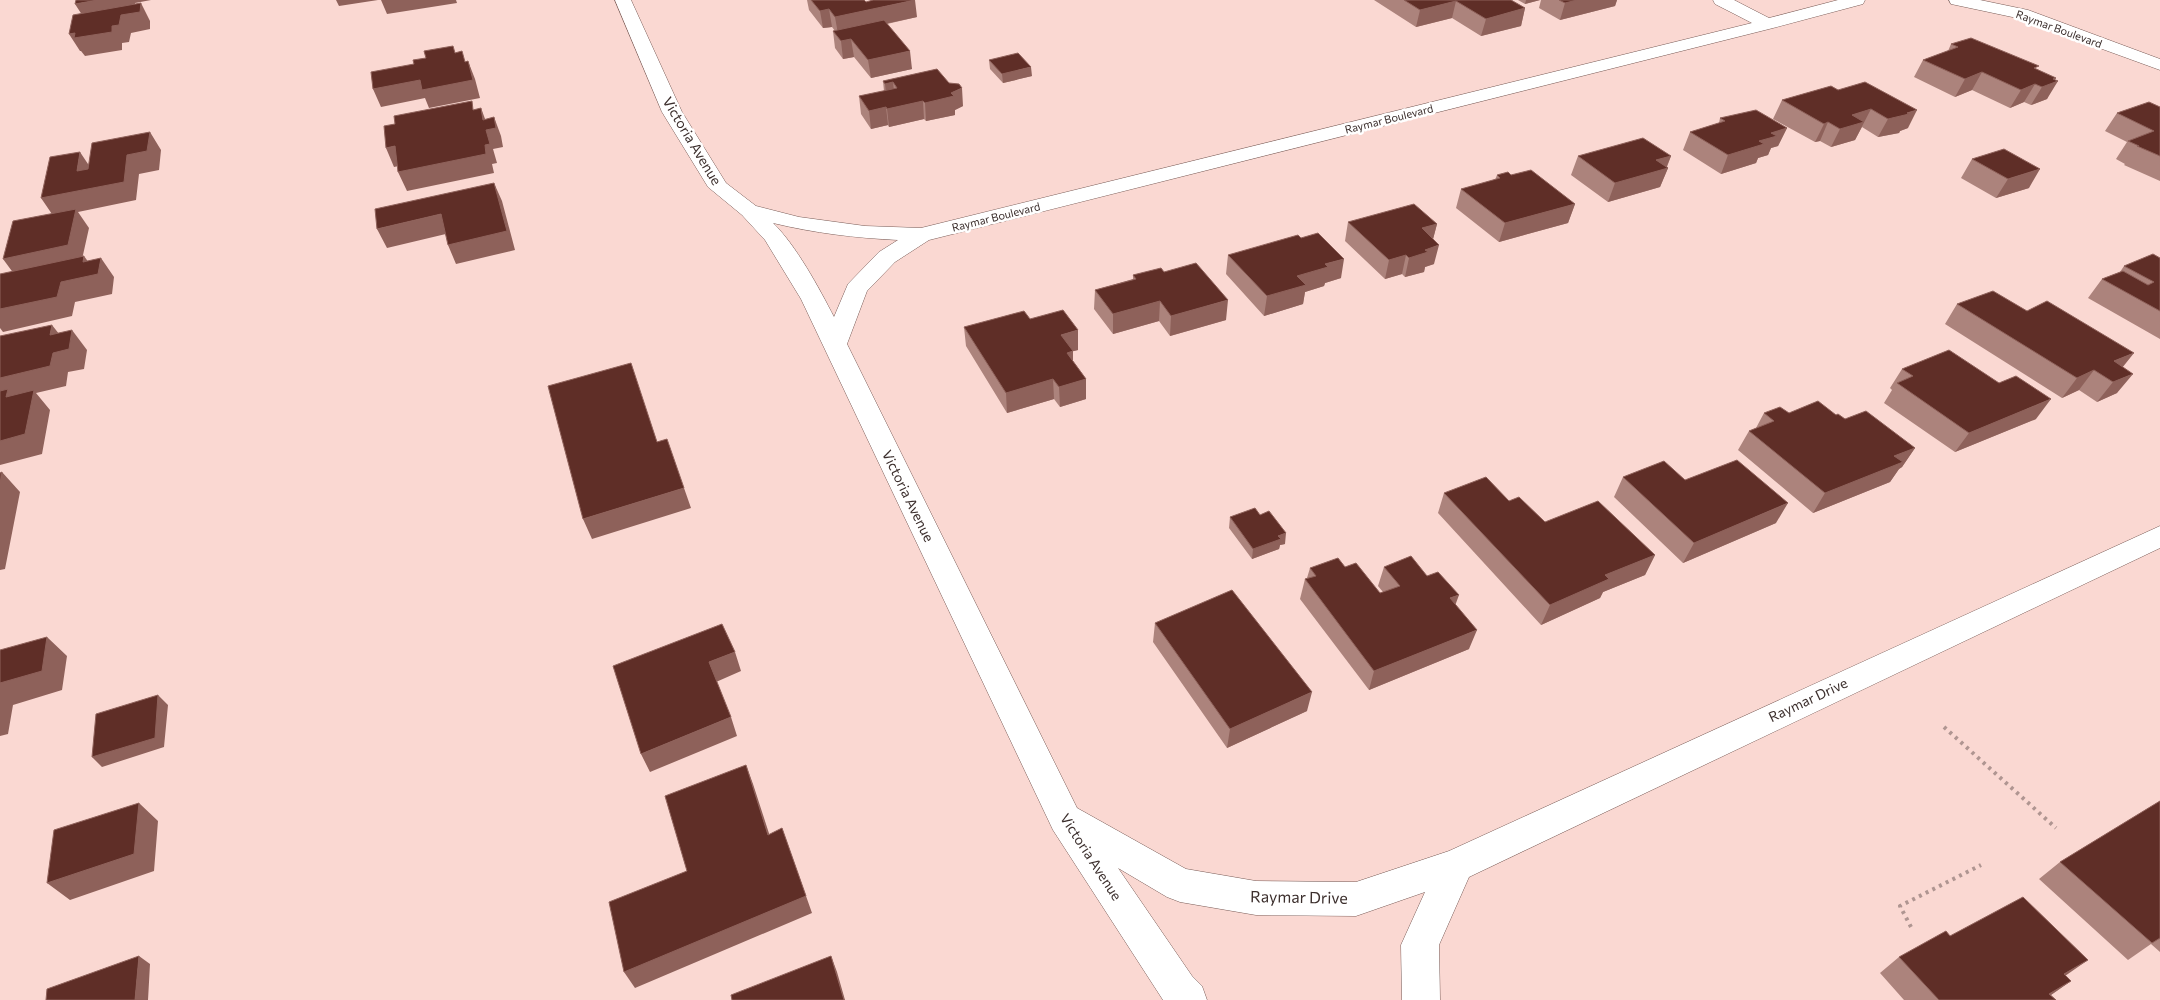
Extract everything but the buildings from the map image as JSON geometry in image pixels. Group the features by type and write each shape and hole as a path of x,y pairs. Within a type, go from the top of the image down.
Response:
{"street":[{"name":"Victoria Avenue","path":"623,0 672,112 718,187 749,211 774,236 813,299 1065,819 1178,989 1188,1000"},
{"path":"1721,0 1767,24"},
{"name":"Raymar Boulevard","path":"749,211 800,224 866,232 921,235 1857,0"},
{"name":"Raymar Boulevard","path":"1957,0 2022,14 2160,65"},
{"name":"Raymar Boulevard","path":"835,344 856,289 888,257 921,235"},
{"name":"Raymar Drive","path":"1065,819 1180,885 1256,898 1356,899 1456,864 2160,536"},
{"path":"1421,1000 1420,945 1456,864"}],"path":[{"path":"1944,727 2056,828"},
{"path":"1911,926 1900,906 1980,865"}]}
